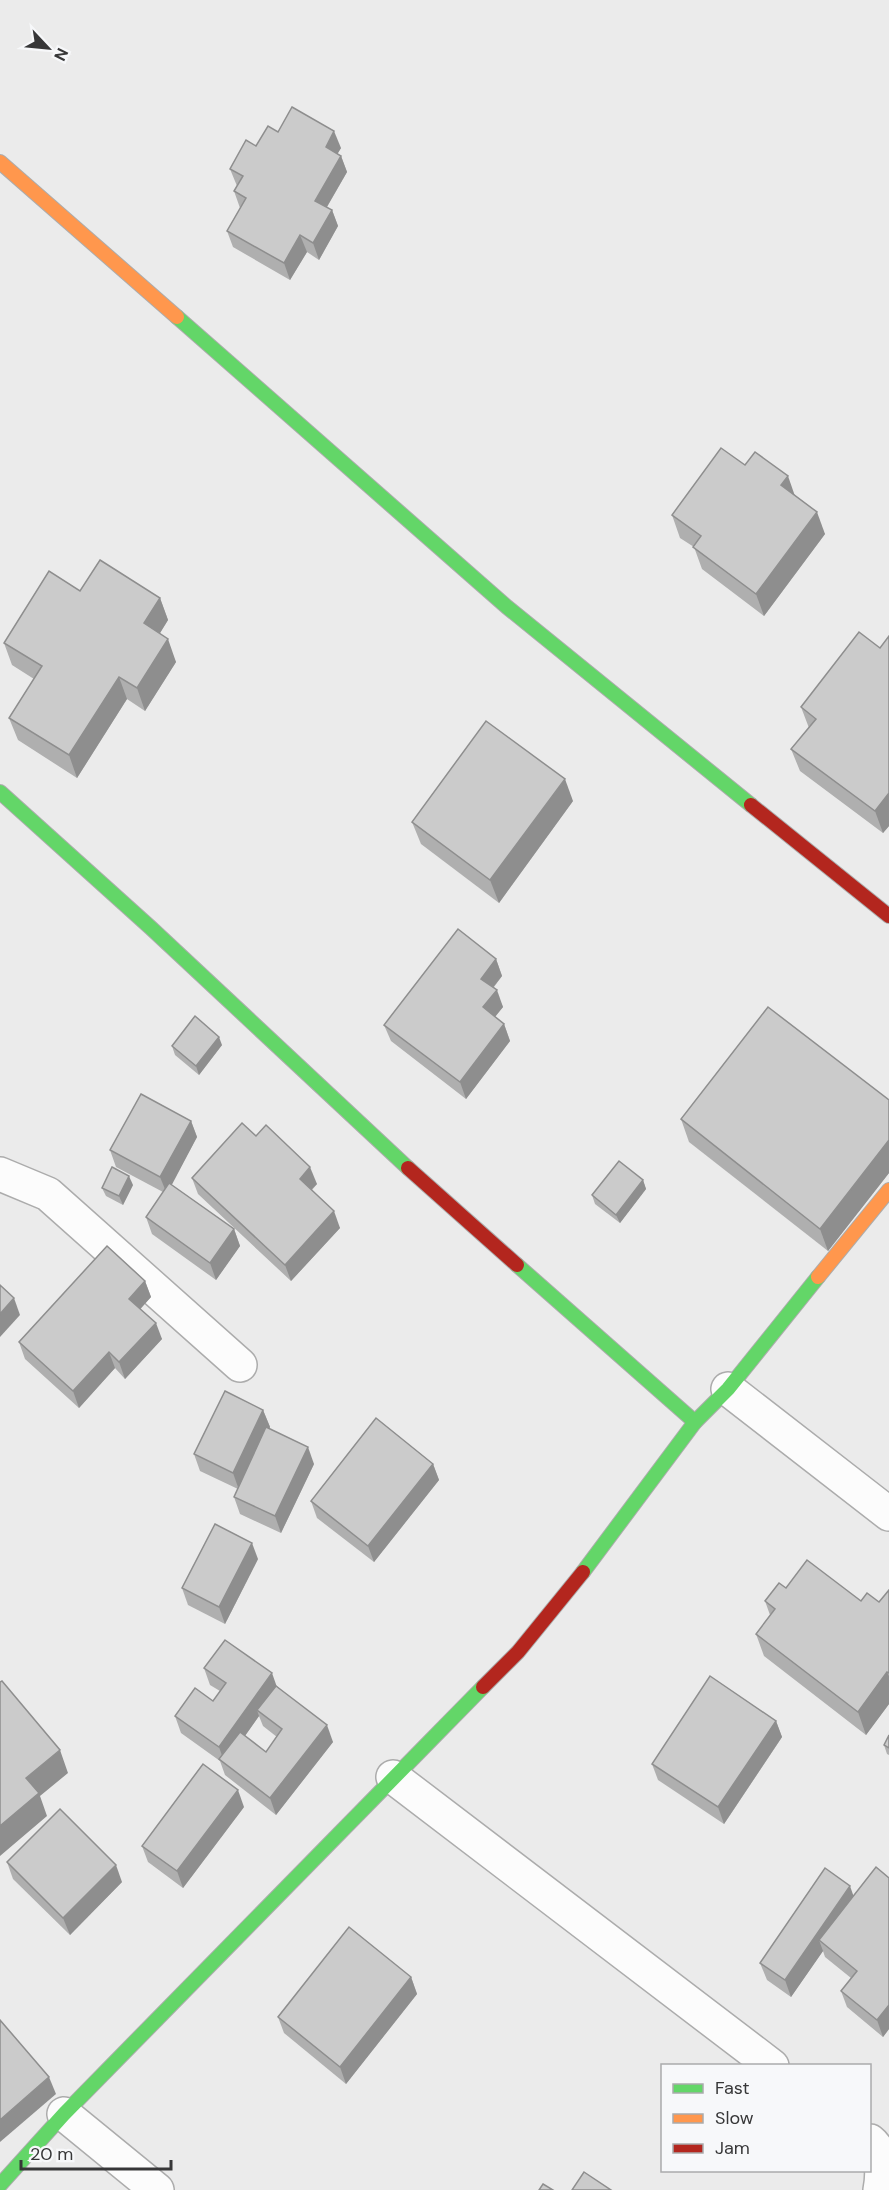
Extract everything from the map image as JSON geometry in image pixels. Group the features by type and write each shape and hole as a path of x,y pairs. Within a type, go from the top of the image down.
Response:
{"street":[{"path":"0,162 507,607 889,916"},
{"path":"0,792 151,928 365,1130 694,1422"},
{"path":"0,1174 48,1194 240,1365"},
{"path":"0,2185 64,2114 518,1652 587,1567 694,1422 728,1389 889,1190"},
{"path":"728,1389 889,1514"},
{"path":"393,1777 769,2064"},
{"path":"64,2114 157,2190"},
{"path":"871,2142 883,2174 880,2190"}],"building":[{"path":"292,107 334,131 326,147 341,156 315,201 332,210 313,243 300,235 284,263 227,231 246,198 234,191 243,176 230,169 246,140 256,146 268,126 278,132"},
{"path":"721,448 745,465 755,452 788,476 781,485 817,512 756,594 693,547 701,536 672,515"},
{"path":"100,560 160,598 144,623 168,639 137,688 119,677 69,755 9,718 42,666 4,643 49,571 80,591"},
{"path":"859,632 880,648 889,636 889,793 875,811 791,749 816,719 801,707"},
{"path":"486,721 565,779 490,880 412,822"},
{"path":"458,929 496,959 481,979 497,990 483,1007 504,1024 460,1082 384,1025"},
{"path":"768,1007 889,1100 889,1140 820,1229 681,1119"},
{"path":"195,1016 219,1037 196,1066 172,1046"},
{"path":"141,1094 191,1121 160,1177 110,1150"},
{"path":"242,1123 256,1136 266,1125 310,1167 300,1179 334,1211 285,1265 192,1178"},
{"path":"619,1161 643,1180 616,1215 592,1195"},
{"path":"112,1167 129,1176 119,1196 102,1188"},
{"path":"169,1183 234,1229 210,1263 146,1217"},
{"path":"107,1246 145,1281 129,1299 156,1323 119,1362 109,1352 73,1391 19,1342"},
{"path":"0,1285 14,1298 0,1314"},
{"path":"225,1391 263,1410 233,1473 194,1454"},
{"path":"376,1418 433,1464 368,1546 311,1501"},
{"path":"266,1427 308,1447 275,1516 234,1497"},
{"path":"215,1524 252,1543 219,1607 182,1588"},
{"path":"807,1560 861,1601 867,1593 879,1602 889,1590 889,1673 887,1672 858,1712 756,1634 775,1609 765,1601 779,1583 786,1588"},
{"path":"225,1640 272,1673 219,1747 175,1716 195,1688 213,1701 226,1683 204,1668"},
{"path":"710,1676 776,1721 718,1807 652,1764"},
{"path":"2,1681 60,1750 26,1778 39,1793 0,1826 0,1682"},
{"path":"276,1686 327,1725 270,1798 219,1759 240,1732 266,1752 282,1729 257,1710"},
{"path":"889,1735 889,1748 884,1745"},
{"path":"203,1764 238,1790 177,1871 142,1846"},
{"path":"60,1809 116,1865 63,1918 7,1862"},
{"path":"876,1867 889,1878 889,2005 877,2020 841,1991 857,1971 819,1940"},
{"path":"825,1868 850,1886 785,1980 760,1963"},
{"path":"349,1927 411,1977 340,2067 278,2017"},
{"path":"0,2020 49,2077 0,2120"},
{"path":"584,2172 611,2190 572,2190"},
{"path":"543,2184 553,2190 539,2190"}],"traffic: fast":[{"path":"177,317 507,607 751,805"},
{"path":"0,792 151,928 408,1168"},
{"path":"517,1265 695,1422"},
{"path":"583,1572 695,1422 728,1389 818,1277"},
{"path":"0,2185 64,2114 483,1687"}],"traffic: slow":[{"path":"0,162 177,317"},
{"path":"818,1277 889,1190"}],"traffic: jam":[{"path":"751,805 889,916"},
{"path":"408,1168 517,1265"},
{"path":"483,1687 518,1652 583,1572"}]}
